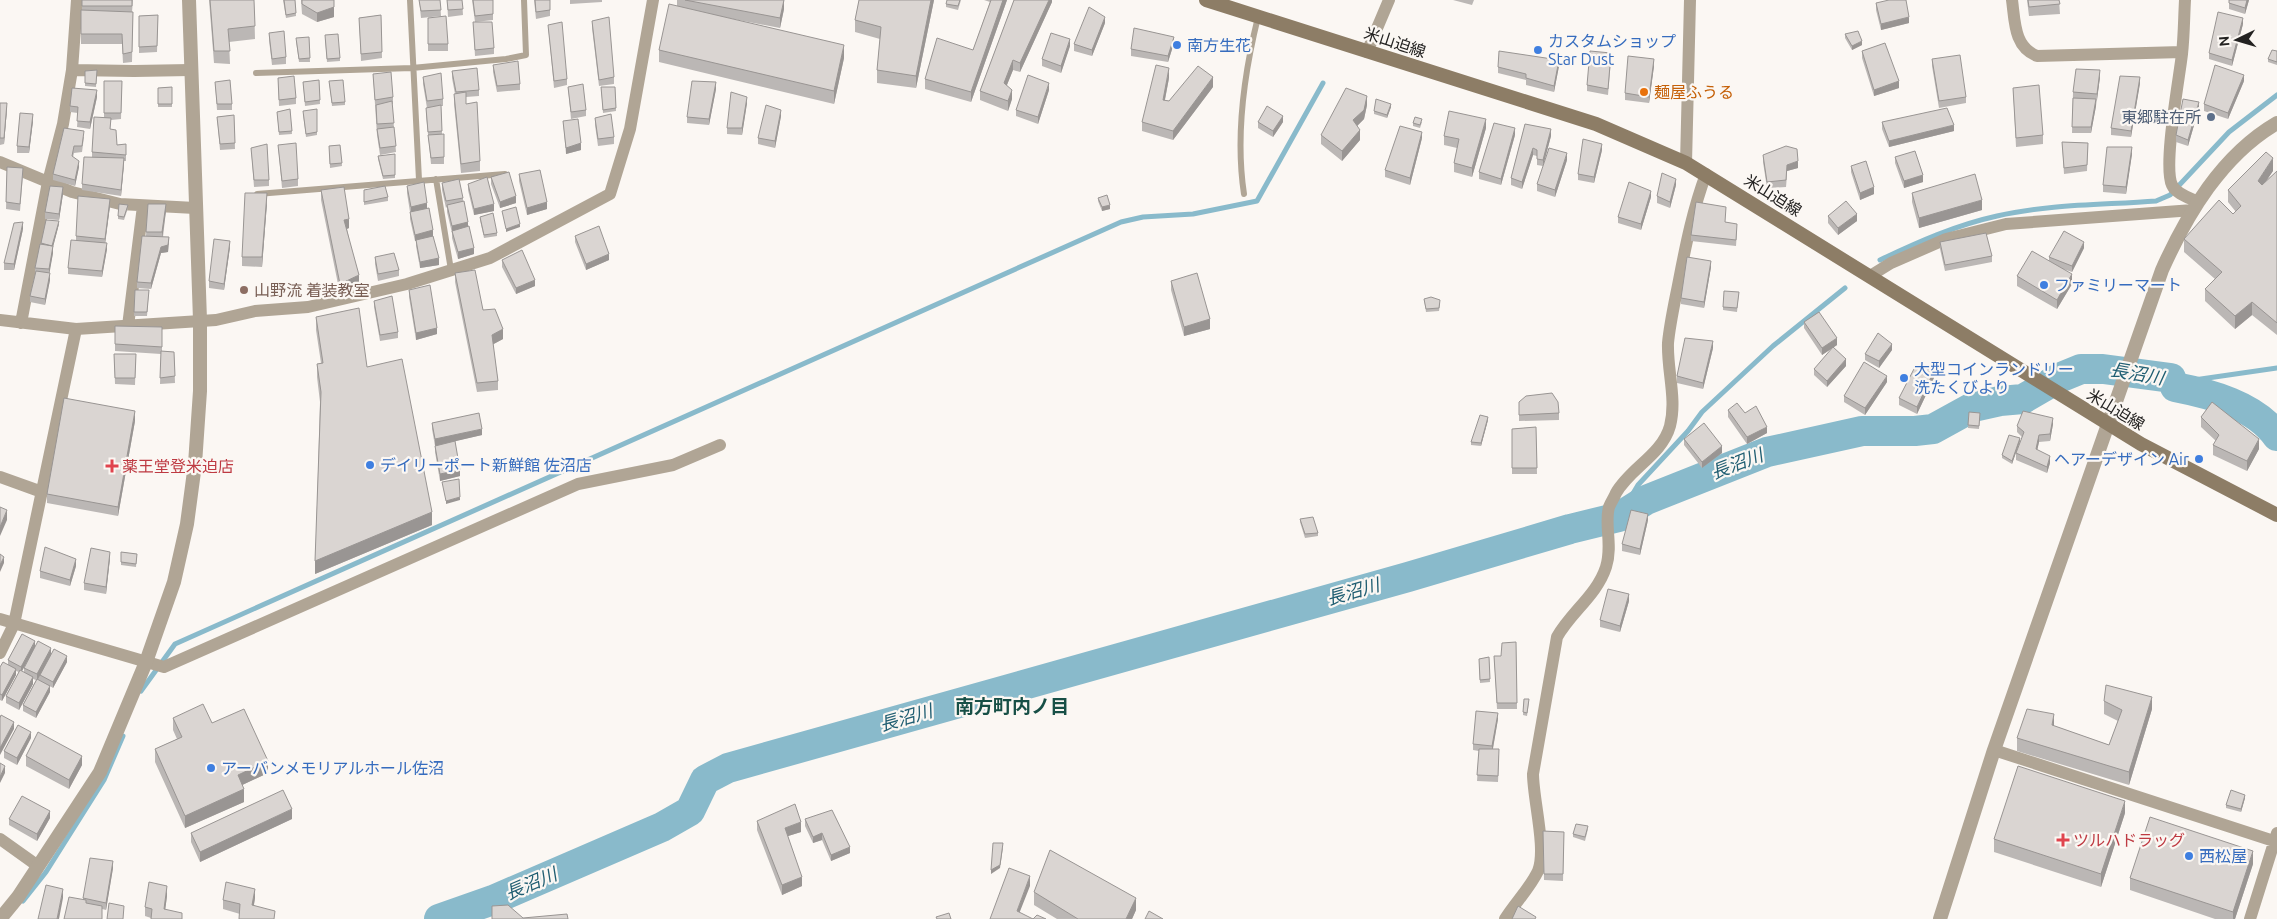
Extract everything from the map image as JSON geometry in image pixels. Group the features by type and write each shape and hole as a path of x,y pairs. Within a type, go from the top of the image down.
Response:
{"main road":[{"name":"米山迫線","path":"1206,0 1596,124 1686,162 2109,425 2174,462 2277,515"}],"street":[{"path":"22,323 48,182 63,124 72,70 77,0"},
{"path":"0,919 38,866 100,772 146,662 174,582 187,524 195,464 200,391 200,320 189,0"},
{"path":"0,320 76,329 216,320 256,311 308,307 407,284 490,258 610,194 630,129 653,0"},
{"path":"1362,50 1389,0"},
{"path":"1686,162 1690,0"},
{"path":"2012,0 2021,45 2028,53 2037,56 2182,52"},
{"path":"2185,0 2170,174 2176,189 2195,206"},
{"path":"72,70 190,70"},
{"path":"1940,919 1994,750 2162,270 2195,206 2232,160 2277,123"},
{"path":"0,162 72,192 110,202 143,206 195,208"},
{"path":"1505,919 1538,870 1542,858 1533,793 1533,774 1557,637 1566,622 1591,596 1606,567 1610,548 1609,507 1622,483 1656,450 1669,427 1672,400 1668,356 1669,329 1694,208 1706,174"},
{"path":"128,326 143,206"},
{"path":"1870,276 1891,263 1946,239 2006,224 2195,206"},
{"path":"0,653 14,624 76,329"},
{"path":"0,619 164,667 578,484 673,465 720,445"},
{"path":"0,477 42,492"},
{"path":"1994,750 2276,839 2250,919"},
{"path":"0,839 38,866"}],"lane":[{"path":"410,0 419,180"},
{"path":"256,73 412,68 506,59 526,55 524,0"},
{"path":"1244,194 1240,150 1242,117 1247,64 1258,17"},
{"path":"256,194 505,174"},
{"path":"436,179 451,270"}],"building":[{"path":"82,0 132,0 132,6 82,6"},
{"path":"210,0 254,0 255,26 228,29 230,51 214,51"},
{"path":"284,0 295,0 296,13 286,15"},
{"path":"302,0 334,0 334,7 317,13 302,4"},
{"path":"419,0 440,0 441,10 421,11"},
{"path":"447,0 462,0 463,9 448,10"},
{"path":"473,0 493,0 493,14 475,16"},
{"path":"535,0 550,0 550,10 536,12"},
{"path":"685,0 784,0 780,18"},
{"path":"859,0 931,0 916,76 877,70 881,27 855,20"},
{"path":"947,0 960,0 958,6 946,4"},
{"path":"991,0 1003,0 971,92 925,79 937,38 973,50"},
{"path":"1014,0 1049,0 1020,63 1013,60 1004,83 1012,90 1008,101 980,91"},
{"path":"1889,0 1906,0 1909,17 1881,24 1876,3"},
{"path":"2028,0 2059,0 2060,4 2029,7"},
{"path":"2229,0 2247,0 2245,8 2229,3"},
{"path":"669,4 844,45 834,91 659,50"},
{"path":"1089,7 1105,17 1092,50 1074,44"},
{"path":"81,10 133,12 132,52 123,54 122,34 81,34"},
{"path":"2218,12 2243,18 2232,60 2209,53"},
{"path":"158,15 157,46 139,47 139,16"},
{"path":"381,15 382,52 361,54 359,18"},
{"path":"446,16 448,44 428,44 428,18"},
{"path":"609,17 614,77 599,80 592,21"},
{"path":"473,22 492,22 494,48 475,50"},
{"path":"562,22 567,79 554,81 548,25"},
{"path":"1134,28 1174,37 1168,56 1131,49"},
{"path":"284,31 286,57 272,59 269,33"},
{"path":"1858,31 1862,41 1852,46 1845,34"},
{"path":"1051,33 1070,39 1061,66 1042,59"},
{"path":"338,34 340,58 327,59 325,35"},
{"path":"309,37 310,58 299,59 296,38"},
{"path":"1885,43 1899,81 1874,90 1862,51"},
{"path":"2272,50 2277,51 2277,62 2268,59"},
{"path":"1499,51 1559,60 1554,86 1526,78 1526,74 1498,67"},
{"path":"1590,51 1611,53 1608,89 1587,85"},
{"path":"1960,55 1966,97 1939,101 1932,59"},
{"path":"1628,56 1654,59 1649,97 1625,93"},
{"path":"518,61 520,84 497,86 493,65"},
{"path":"1156,65 1169,68 1163,100 1169,101 1198,66 1213,77 1173,131 1142,122"},
{"path":"2215,65 2244,75 2228,113 2204,104"},
{"path":"477,68 479,90 456,92 452,71"},
{"path":"2076,69 2100,70 2097,94 2073,92"},
{"path":"97,70 96,84 85,83 85,71"},
{"path":"391,72 393,97 375,100 373,74"},
{"path":"441,73 443,99 427,101 423,77"},
{"path":"1028,75 1049,83 1038,117 1016,110"},
{"path":"294,76 296,98 279,100 278,78"},
{"path":"2120,76 2140,77 2131,131 2111,128"},
{"path":"230,80 232,104 217,104 215,82"},
{"path":"319,80 320,100 305,102 303,82"},
{"path":"343,80 345,102 332,103 329,81"},
{"path":"104,81 122,81 121,113 104,113"},
{"path":"692,81 716,82 709,119 687,117"},
{"path":"583,84 586,110 571,112 568,87"},
{"path":"2039,85 2043,135 2016,138 2013,88"},
{"path":"172,87 172,104 158,104 158,88"},
{"path":"601,87 615,87 616,108 603,110"},
{"path":"72,88 97,90 90,122 77,121 78,107 70,106"},
{"path":"1346,88 1367,96 1364,110 1353,120 1360,130 1342,151 1321,135"},
{"path":"466,92 466,104 477,102 480,161 461,164 454,94"},
{"path":"731,92 747,97 742,128 727,128"},
{"path":"2073,98 2096,99 2091,127 2072,127"},
{"path":"1376,99 1391,104 1387,115 1374,111"},
{"path":"2183,99 2199,102 2188,140 2176,135"},
{"path":"392,101 394,123 377,124 376,105"},
{"path":"0,103 7,103 4,138 0,138"},
{"path":"441,105 442,131 428,132 426,108"},
{"path":"766,105 781,110 775,141 758,138"},
{"path":"1267,106 1283,116 1273,131 1258,122"},
{"path":"1947,108 1954,125 1889,141 1882,122"},
{"path":"290,109 292,131 279,132 277,112"},
{"path":"317,109 317,132 306,134 303,111"},
{"path":"1449,111 1486,119 1472,168 1454,163 1459,139 1444,136"},
{"path":"20,113 33,114 29,147 17,146"},
{"path":"611,114 614,137 598,139 595,118"},
{"path":"234,115 235,143 220,144 217,117"},
{"path":"94,117 111,118 110,129 116,130 117,145 126,144 126,155 92,152"},
{"path":"1415,117 1422,119 1420,125 1413,123"},
{"path":"578,119 581,143 566,148 563,121"},
{"path":"1494,123 1515,128 1501,179 1479,172"},
{"path":"1525,124 1551,129 1543,160 1537,159 1537,150 1533,148 1522,182 1511,178"},
{"path":"1400,126 1422,132 1410,178 1385,170"},
{"path":"394,127 396,146 380,148 377,129"},
{"path":"64,128 84,131 82,146 74,146 72,156 79,161 75,180 53,174"},
{"path":"444,134 444,157 431,158 428,135"},
{"path":"1583,139 1602,144 1594,177 1578,174"},
{"path":"2062,142 2088,143 2087,165 2064,168"},
{"path":"296,143 298,179 282,181 278,145"},
{"path":"267,144 269,180 254,180 251,148"},
{"path":"340,145 342,163 330,164 329,146"},
{"path":"1786,146 1797,149 1798,161 1787,165 1786,180 1767,182 1763,155"},
{"path":"2107,147 2132,147 2126,187 2103,185"},
{"path":"1549,148 1567,153 1555,190 1537,184"},
{"path":"1915,151 1923,175 1904,181 1895,157"},
{"path":"2266,152 2273,158 2258,181 2262,185 2277,171 2277,323 2252,302 2235,316 2205,289 2222,272 2184,239 2219,200 2233,214 2241,206 2228,190"},
{"path":"395,154 395,175 383,176 378,156"},
{"path":"84,157 124,158 121,190 82,184"},
{"path":"1866,161 1874,187 1860,193 1851,166"},
{"path":"7,167 23,168 20,204 6,202"},
{"path":"540,170 547,202 527,208 519,174"},
{"path":"509,172 516,196 500,202 491,177"},
{"path":"1662,173 1676,179 1670,202 1657,196"},
{"path":"1975,174 1982,200 1919,218 1912,193"},
{"path":"487,177 494,204 474,209 468,184"},
{"path":"459,179 463,198 446,201 442,183"},
{"path":"424,182 427,203 411,207 407,186"},
{"path":"1629,182 1651,191 1641,224 1618,217"},
{"path":"50,186 63,187 59,214 45,212"},
{"path":"385,186 388,197 364,202 364,190"},
{"path":"344,187 349,219 344,220 359,275 340,284 321,190"},
{"path":"245,193 267,193 262,257 242,257"},
{"path":"1107,195 1110,205 1102,207 1098,198"},
{"path":"78,196 110,199 105,239 76,236"},
{"path":"464,201 468,222 452,226 447,205"},
{"path":"1846,201 1857,214 1838,228 1828,216"},
{"path":"1696,202 1726,207 1725,222 1737,224 1736,240 1691,235"},
{"path":"119,204 128,205 124,217 118,216"},
{"path":"148,204 166,204 162,232 146,232"},
{"path":"516,207 520,224 506,229 502,211"},
{"path":"429,208 433,230 415,235 410,212"},
{"path":"493,213 497,233 484,235 480,217"},
{"path":"46,220 59,221 52,246 41,243"},
{"path":"23,222 14,264 4,263 14,223"},
{"path":"469,226 474,248 458,252 452,231"},
{"path":"599,226 609,254 586,264 575,236"},
{"path":"2064,231 2084,242 2072,266 2049,257"},
{"path":"1986,233 1992,256 1945,265 1940,242"},
{"path":"142,236 169,237 168,245 161,247 151,283 137,282"},
{"path":"433,236 439,258 420,262 416,240"},
{"path":"214,239 230,241 224,284 209,281"},
{"path":"71,240 107,243 102,271 68,268"},
{"path":"40,244 53,246 49,269 35,268"},
{"path":"522,250 535,280 516,288 502,260"},
{"name":"ファミリーマート","path":"2032,251 2072,274 2057,300 2017,276"},
{"path":"394,253 399,270 378,274 375,257"},
{"path":"1687,257 1711,261 1704,302 1681,298"},
{"path":"475,270 483,310 495,309 503,329 492,335 498,381 477,383 455,273"},
{"path":"36,271 50,273 45,299 30,296"},
{"path":"1197,273 1210,319 1184,327 1171,281"},
{"path":"430,285 437,328 416,333 409,290"},
{"path":"135,290 149,290 147,312 134,312"},
{"path":"1724,291 1739,292 1737,308 1723,307"},
{"path":"392,296 398,332 380,335 374,301"},
{"path":"1431,297 1440,300 1439,308 1426,309 1424,299"},
{"name":"デイリーポート新鮮館 佐沼店","path":"359,308 367,367 402,359 432,512 315,561 321,392 317,364 323,363 316,317"},
{"path":"1819,312 1837,338 1822,348 1804,322"},
{"path":"115,326 162,327 162,347 115,344"},
{"path":"1878,333 1892,344 1879,361 1865,354"},
{"path":"1685,338 1713,341 1703,383 1677,376"},
{"path":"1833,347 1846,359 1827,381 1814,369"},
{"path":"161,351 174,352 175,376 160,378"},
{"path":"114,354 136,354 135,378 115,378"},
{"path":"1864,362 1887,376 1865,408 1844,396"},
{"path":"1916,365 1934,371 1917,407 1899,398"},
{"path":"1552,393 1558,402 1559,413 1519,415 1519,402 1526,396"},
{"path":"64,398 135,411 118,507 47,494"},
{"path":"2212,402 2259,439 2247,461 2213,445 2219,435 2201,417"},
{"path":"1737,403 1745,413 1756,406 1767,427 1747,437 1728,410"},
{"path":"2023,411 2053,418 2050,434 2039,435 2036,449 2050,456 2047,467 2016,453 2024,432 2017,426"},
{"path":"1969,412 1980,413 1979,426 1968,425"},
{"path":"479,413 482,429 435,439 432,423"},
{"path":"1480,415 1488,417 1481,443 1471,442"},
{"path":"1704,423 1722,446 1702,462 1684,439"},
{"path":"1536,427 1537,468 1512,468 1512,429"},
{"path":"2009,435 2020,438 2012,461 2002,455"},
{"path":"455,441 460,470 440,474 435,446"},
{"path":"459,479 460,497 446,501 442,482"},
{"path":"0,507 7,510 0,527"},
{"path":"1631,510 1648,514 1640,549 1622,544"},
{"path":"1313,517 1318,533 1305,534 1300,519"},
{"path":"45,547 76,559 70,580 40,571"},
{"path":"91,548 110,552 106,587 84,583"},
{"path":"121,552 137,554 136,564 121,562"},
{"path":"0,554 4,557 0,565"},
{"path":"1608,589 1629,594 1620,626 1600,620"},
{"path":"22,634 35,641 21,667 8,660"},
{"path":"38,641 51,648 37,674 24,668"},
{"path":"1516,642 1517,703 1497,703 1494,656 1501,656 1502,643"},
{"path":"54,649 67,656 53,682 40,675"},
{"path":"1489,657 1490,679 1480,680 1479,659"},
{"path":"3,662 16,669 2,695 0,694 0,667"},
{"path":"20,670 33,677 19,703 6,696"},
{"path":"37,679 50,686 36,712 23,705"},
{"path":"2106,685 2152,697 2129,772 2017,738 2027,709 2054,714 2052,725 2109,745 2122,710 2104,701"},
{"path":"1524,699 1529,699 1527,713 1523,712"},
{"name":"アーバンメモリアルホール佐沼","path":"203,704 212,723 244,709 268,761 238,775 244,789 185,816 155,749 182,737 173,718"},
{"path":"1476,711 1498,713 1492,746 1473,744"},
{"path":"1,715 14,722 0,748 0,718"},
{"path":"18,725 31,732 17,758 4,751"},
{"path":"38,732 82,756 69,780 26,756"},
{"path":"1479,749 1499,749 1498,776 1477,775"},
{"path":"0,763 5,766 0,777"},
{"path":"2018,766 2125,801 2101,874 1994,839"},
{"path":"283,790 292,809 200,852 191,833"},
{"path":"2231,790 2245,795 2241,809 2226,805"},
{"path":"22,796 50,811 37,834 9,819"},
{"path":"795,804 801,822 785,828 802,877 782,885 757,821"},
{"path":"832,810 850,847 831,855 822,833 813,837 805,819"},
{"path":"2150,817 2253,851 2233,912 2130,878"},
{"path":"1576,824 1588,826 1585,837 1573,834"},
{"path":"1543,831 1564,832 1563,874 1544,874"},
{"path":"993,843 1003,843 1000,865 991,870"},
{"path":"1050,850 1136,898 1126,919 1078,919 1034,892"},
{"path":"90,858 113,861 106,903 83,898"},
{"path":"1009,868 1030,876 1017,911 1033,919 990,919"},
{"path":"149,882 167,886 164,909 182,913 182,919 151,919 152,909 145,907"},
{"path":"226,882 255,889 252,905 275,911 274,919 239,919 240,904 223,900"},
{"path":"46,885 63,889 57,919 38,919"},
{"path":"69,897 86,900 86,903 102,906 102,919 64,919"},
{"path":"109,903 124,906 123,919 107,919"},
{"path":"508,905 523,918 567,914 568,919 492,919 492,906"},
{"path":"1518,906 1536,917 1535,919 1512,919"},
{"path":"1149,911 1163,919 1145,919"},
{"path":"949,913 951,919 937,919 936,917"},
{"path":"1037,915 1046,919 1033,919"}],"waterway":[{"path":"141,691 175,644 1121,222 1143,217 1193,214 1257,201 1323,83"},
{"path":"1880,260 1952,229 1997,216 2056,207 2156,201 2170,195 2229,132 2277,95"},
{"path":"1619,517 1638,485 1688,431 1702,412 1773,346 1845,288"},
{"path":"2171,378 2194,380 2277,368"},
{"name":"長沼川","path":"439,919 493,900 662,827 690,811 705,780 728,768 1408,577 1570,529 1619,517 1646,500 1767,452 1862,431 1933,429 1973,407 2000,401 2023,399 2059,378 2081,369 2103,369 2171,378 2175,387 2217,397 2244,409 2256,416 2277,436"},
{"path":"23,901 46,872 104,780 123,736"}],"place":[{"name":"南方生花","path":"1177,45"},
{"name":"カスタムショップ Star Dust","path":"1538,50"},
{"name":"麺屋ふうる","path":"1644,92"},
{"name":"東郷駐在所","path":"2211,117"},
{"name":"ファミリーマート","path":"2044,285"},
{"name":"山野流 着装教室","path":"244,290"},
{"name":"大型コインランドリー 洗たくびより","path":"1904,378"},
{"name":"ヘアーデザイン Air","path":"2199,459"},
{"name":"デイリーポート新鮮館 佐沼店","path":"370,465"},
{"name":"薬王堂登米迫店","path":"112,466"},
{"name":"アーバンメモリアルホール佐沼","path":"211,768"},
{"name":"ツルハドラッグ","path":"2063,840"},
{"name":"西松屋","path":"2189,856"}],"district":[{"name":"南方町内ノ目","path":"1012,706"}]}
